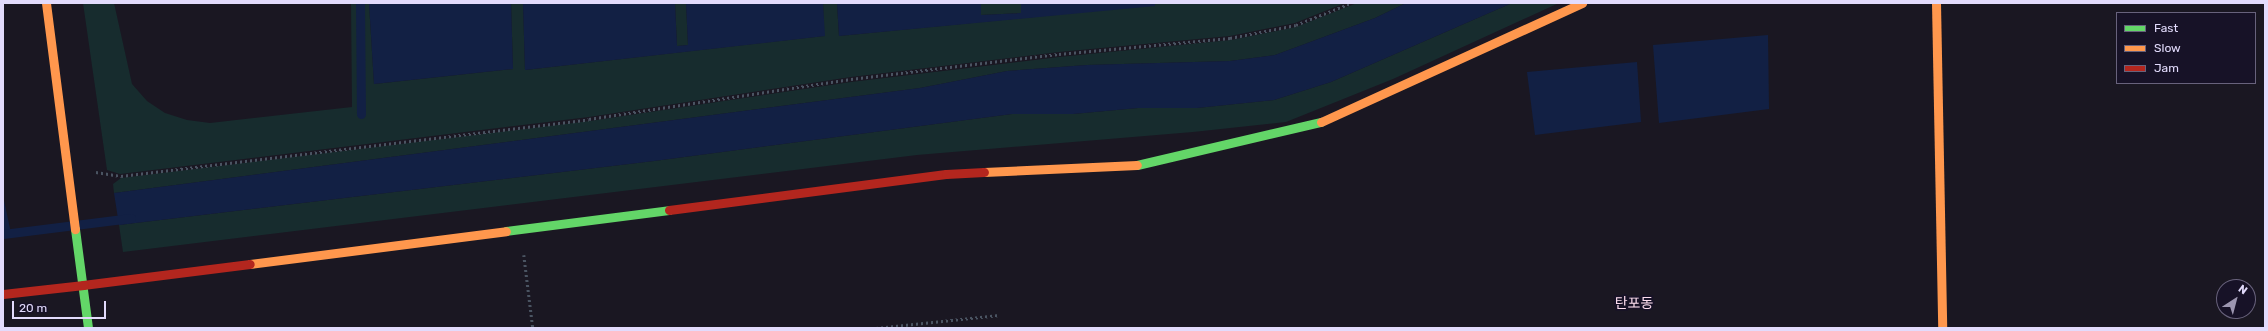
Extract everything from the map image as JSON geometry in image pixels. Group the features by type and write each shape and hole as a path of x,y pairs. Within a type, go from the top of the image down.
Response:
{"street":[{"path":"46,3 80,256 88,328"},
{"path":"3,294 946,174 1135,165 1314,126 1582,3"},
{"path":"1936,3 1942,328"}],"path":[{"path":"68,166 121,176 589,119 851,79 1059,54 1230,38 1296,24 1351,3"},
{"path":"521,227 533,328"},
{"path":"876,328 999,315"}],"green space":[{"path":"83,3 114,3 132,84 147,101 165,113 187,120 210,123 352,107 351,3 369,3 374,84 513,69 511,3 523,3 525,70 824,36 823,3 837,3 839,36 1155,5 1155,3 1345,3 1295,23 1230,36 1059,52 851,77 589,117 120,174 107,170"},
{"path":"675,3 686,3 688,45 677,46"},
{"path":"981,3 1021,3 1022,13 981,15"},
{"path":"1357,3 1406,3 1375,18 1275,55 1230,61 1087,65 1007,71 920,88 114,193 113,184 121,178 590,121 851,82 1059,57 1231,40 1296,27"},
{"path":"1512,3 1559,3 1393,79 1286,122 1193,132 917,155 123,252 119,225 654,161 1012,114 1073,114 1138,108 1197,108 1274,100 1331,82"}],"water":[{"path":"369,3 511,3 513,69 374,84"},
{"path":"523,3 675,3 677,46 688,45 686,3 823,3 825,36 525,70"},
{"path":"837,3 981,3 981,15 1021,13 1021,3 1155,3 1155,6 839,36"},
{"path":"1406,3 1512,3 1331,82 1274,100 1197,108 1138,108 1073,114 1012,114 654,161 119,225 114,193 920,88 1007,71 1087,65 1230,61 1275,55 1375,18"},
{"path":"1768,35 1769,109 1659,123 1653,45"},
{"path":"1637,62 1641,122 1535,135 1527,72"},
{"path":"3,196 11,233 3,234"}],"waterway":[{"path":"360,3 361,114"},
{"path":"3,234 131,218"}],"traffic: fast":[{"path":"1137,165 1321,122"},
{"path":"506,231 669,210"},
{"path":"75,229 88,328"}],"traffic: slow":[{"path":"46,3 75,229"},
{"path":"1321,122 1582,3"},
{"path":"1936,3 1942,328"},
{"path":"984,172 1137,165"},
{"path":"250,264 506,231"}],"traffic: jam":[{"path":"669,210 946,174 984,172"},
{"path":"83,285 250,264"},
{"path":"3,294 83,285"}],"district":[{"name":"탄포동","path":"1634,304"}]}
